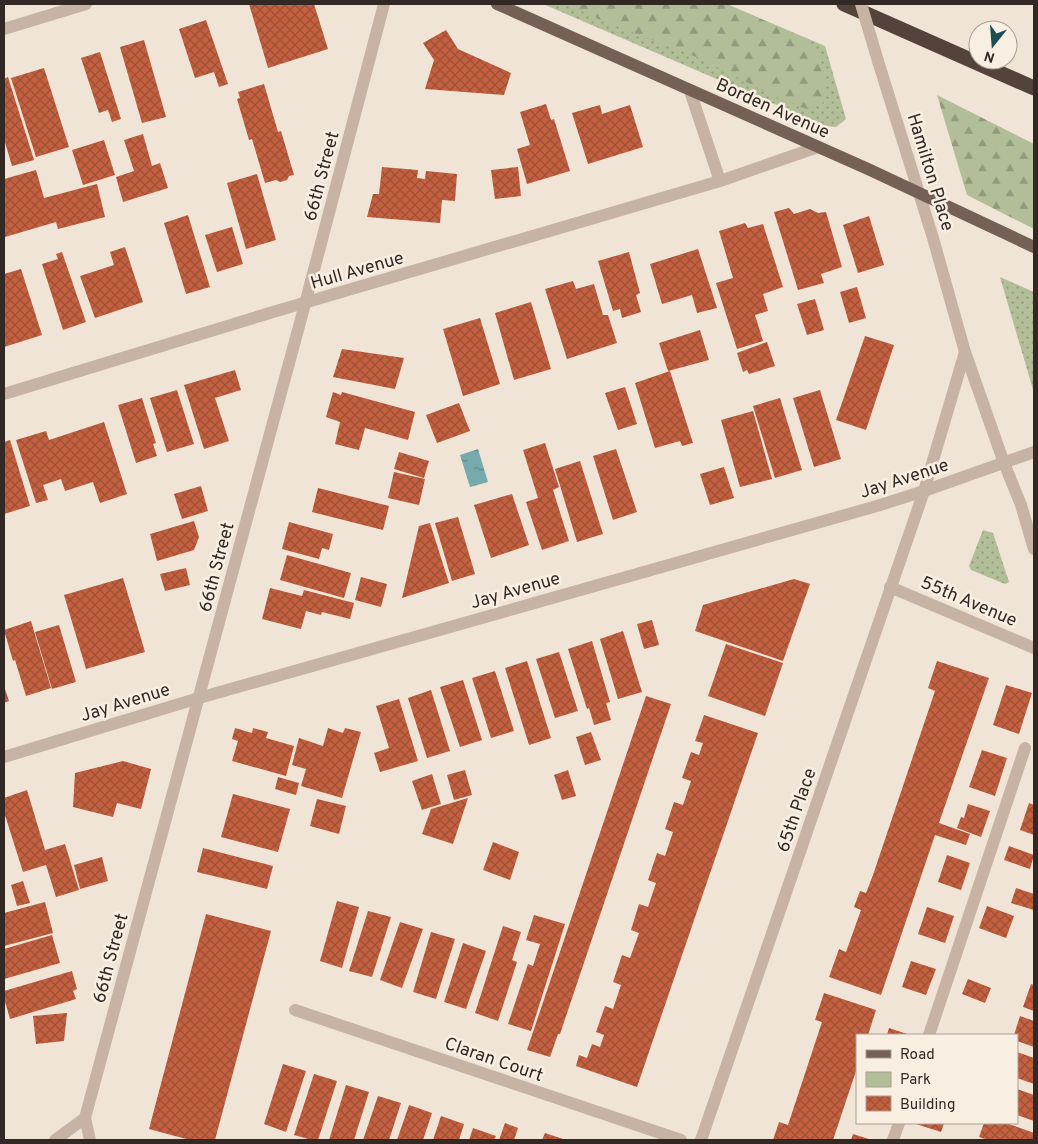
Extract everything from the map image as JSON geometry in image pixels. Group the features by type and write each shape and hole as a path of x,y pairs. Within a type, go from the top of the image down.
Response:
{"highway":[{"path":"844,4 1034,88"}],"main road":[{"name":"Borden Avenue","path":"497,4 818,147 1034,247"}],"street":[{"path":"4,29 86,4"},
{"name":"66th Street","path":"90,1140 85,1118 384,4"},
{"name":"Hamilton Place","path":"861,4 934,238 965,352 1004,463 1022,505 1034,549"},
{"path":"690,90 720,181"},
{"name":"Hull Avenue","path":"4,394 720,181 818,147"},
{"path":"924,491 965,352"},
{"name":"Jay Avenue","path":"4,757 198,698 827,520 924,491 1034,452"},
{"name":"65th Place","path":"701,1140 924,491"},
{"name":"55th Avenue","path":"890,587 1034,648"},
{"path":"929,1034 1025,748"},
{"name":"Claran Court","path":"295,1010 681,1140"},
{"path":"55,1140 85,1118"},
{"path":"893,1140 899,1124"}],"green space":[{"path":"543,4 726,4 825,46 846,119 836,127 825,126"},
{"path":"565,4 727,4 805,38 821,61 826,82 823,103 806,109 774,96 699,58 608,23"},
{"path":"937,95 1034,144 1034,229 967,195"},
{"path":"1000,277 1034,292 1034,393"},
{"path":"983,530 993,533 1009,582 1005,584 971,570 969,566"}],"water":[{"path":"478,449 488,482 470,487 460,455"}],"building":[{"path":"249,4 314,4 328,49 268,68"},
{"path":"206,20 228,84 219,87 214,72 195,78 179,29"},
{"path":"446,30 458,49 511,73 504,95 425,89 434,60 423,43"},
{"path":"144,40 166,117 142,123 120,47"},
{"path":"100,52 121,119 112,122 108,110 99,113 81,58"},
{"path":"44,68 69,147 36,157 11,78"},
{"path":"8,77 34,160 12,166 4,139 4,79"},
{"path":"264,84 278,132 281,131 294,175 280,182 276,180 265,183 252,139 249,140 237,99 240,98 238,92"},
{"path":"546,104 551,120 554,119 570,171 527,184 517,149 530,145 520,112"},
{"path":"600,105 602,114 630,105 643,147 588,164 572,113"},
{"path":"143,134 152,166 160,163 168,188 123,202 116,177 134,171 124,140"},
{"path":"104,140 115,175 83,185 72,150"},
{"path":"382,167 418,170 417,178 425,179 426,171 457,174 455,201 442,200 440,223 367,217 373,194 379,194"},
{"path":"518,167 521,196 495,199 491,170"},
{"path":"36,170 44,198 97,184 105,217 58,229 56,222 5,237 4,179"},
{"path":"257,174 276,240 246,249 227,183"},
{"path":"789,208 794,214 810,209 818,213 826,212 842,267 821,274 824,283 798,290 774,212"},
{"path":"188,215 210,287 186,294 164,223"},
{"path":"869,216 884,265 858,273 843,225"},
{"path":"745,223 748,228 763,224 783,287 763,294 768,311 755,315 763,341 737,349 716,283 733,278 719,231"},
{"path":"232,227 243,264 217,272 205,235"},
{"path":"125,247 143,302 95,318 80,276 114,265 110,252"},
{"path":"698,249 717,308 697,313 692,295 662,304 650,264"},
{"path":"62,252 86,322 63,330 42,264 58,259 56,254"},
{"path":"629,252 640,293 636,295 641,312 622,318 620,309 613,311 598,261"},
{"path":"21,269 42,335 4,347 4,274"},
{"path":"573,281 576,289 594,284 603,315 608,315 617,343 567,359 545,289"},
{"path":"857,287 866,318 849,323 840,292"},
{"path":"815,299 824,330 807,335 797,304"},
{"path":"531,302 551,369 514,380 495,313"},
{"path":"480,318 500,384 463,396 443,329"},
{"path":"700,330 709,360 668,371 659,343"},
{"path":"865,336 894,345 866,430 836,420"},
{"path":"767,342 775,366 749,374 747,370 743,372 737,353"},
{"path":"342,349 404,358 395,389 333,377"},
{"path":"235,370 241,390 215,398 229,441 204,449 184,385"},
{"path":"670,371 693,443 682,446 680,441 655,448 635,383"},
{"path":"625,387 637,424 618,430 605,393"},
{"path":"177,390 194,444 167,452 150,398"},
{"path":"820,390 841,459 814,467 793,398"},
{"path":"333,392 341,395 342,392 415,412 408,440 365,428 359,450 335,444 340,422 326,417"},
{"path":"142,398 156,443 153,444 157,456 136,463 118,405"},
{"path":"780,398 802,470 775,478 753,406"},
{"path":"459,403 470,431 437,443 426,415"},
{"path":"753,411 772,479 740,487 721,420"},
{"path":"104,422 127,494 100,503 93,482 65,491 61,479 43,485 48,500 36,503 16,440 46,431 49,440"},
{"path":"10,440 30,506 4,514 4,442"},
{"path":"545,443 559,487 553,490 569,541 542,550 526,502 538,498 523,450"},
{"path":"616,449 637,512 613,520 593,456"},
{"path":"399,452 429,461 424,478 394,469"},
{"path":"580,461 603,534 577,542 555,469"},
{"path":"724,467 734,498 710,505 700,474"},
{"path":"394,472 425,479 419,505 388,498"},
{"path":"201,486 208,511 182,519 174,494"},
{"path":"318,488 389,506 383,530 312,512"},
{"path":"512,494 529,545 491,558 474,505"},
{"path":"458,517 475,574 452,581 435,523"},
{"path":"194,521 199,537 194,550 157,561 150,534"},
{"path":"289,522 333,534 329,550 322,548 319,559 282,549"},
{"path":"430,523 449,583 402,598 419,526"},
{"path":"287,555 351,573 344,598 280,580"},
{"path":"186,568 190,585 165,591 160,574"},
{"path":"361,577 387,584 381,607 355,600"},
{"path":"123,578 145,652 86,669 64,595"},
{"path":"794,579 810,584 783,661 695,631 703,605"},
{"path":"270,588 302,596 304,590 354,603 350,619 322,612 321,615 306,611 301,629 262,619"},
{"path":"652,620 659,645 644,649 637,624"},
{"path":"31,621 51,688 26,696 4,630"},
{"path":"59,625 76,682 52,689 35,632"},
{"path":"623,631 642,692 618,699 600,639"},
{"path":"592,641 610,702 606,703 611,720 594,725 568,649"},
{"path":"726,644 783,663 765,716 708,696"},
{"path":"559,652 578,711 555,718 536,659"},
{"path":"527,661 551,738 529,745 505,668"},
{"path":"937,661 989,678 939,823 970,834 966,845 935,835 881,995 829,977 839,949 846,952 861,910 854,907 860,891 866,893 873,875 935,691 928,688"},
{"path":"495,671 514,731 491,738 472,678"},
{"path":"463,680 482,740 460,747 440,687"},
{"path":"1006,685 1032,693 1019,734 993,725"},
{"path":"4,686 9,701 4,703"},
{"path":"431,690 450,751 427,758 408,698"},
{"path":"646,696 671,704 560,1034 558,1034 550,1057 527,1050"},
{"path":"399,699 418,761 380,772 374,753 389,748 376,706"},
{"path":"704,715 758,733 637,1087 576,1066 579,1055 587,1058 592,1044 600,1047 604,1035 596,1032 605,1006 613,1009 621,985 613,982 622,955 630,958 639,933 631,930 639,904 648,907 656,883 648,880 657,853 665,856 673,832 665,829 674,802 683,805 691,781 682,778 691,752 699,755 703,743 695,741"},
{"path":"235,728 252,733 253,728 268,732 266,738 294,746 286,776 232,761 238,741 232,739"},
{"path":"328,728 343,733 345,728 361,732 342,798 301,786 306,769 292,765 299,738 323,746"},
{"path":"591,732 601,760 585,765 576,737"},
{"path":"982,750 1007,758 995,796 969,787"},
{"path":"123,761 151,769 141,809 117,803 113,817 73,807 75,773"},
{"path":"465,770 472,795 454,800 447,775"},
{"path":"568,770 576,796 562,800 554,775"},
{"path":"432,774 441,804 422,810 412,781"},
{"path":"278,777 299,783 296,795 275,789"},
{"path":"27,790 45,850 65,844 79,890 56,897 46,865 23,872 4,812 4,798"},
{"path":"233,794 290,809 278,852 221,837"},
{"path":"468,798 453,844 422,834 431,809"},
{"path":"317,799 346,806 339,834 310,826"},
{"path":"1029,803 1034,805 1034,835 1020,830"},
{"path":"968,804 990,811 981,837 957,828 961,817 964,818"},
{"path":"493,842 519,852 510,880 483,870"},
{"path":"1009,846 1034,855 1030,869 1004,860"},
{"path":"203,848 273,866 267,889 197,872"},
{"path":"947,855 970,863 961,890 938,882"},
{"path":"102,857 108,881 80,889 74,865"},
{"path":"23,881 30,903 17,906 11,885"},
{"path":"1016,888 1034,894 1034,910 1011,903"},
{"path":"337,901 359,907 342,968 320,961"},
{"path":"45,902 53,933 4,946 4,913"},
{"path":"987,906 1014,916 1006,938 979,928"},
{"path":"927,907 954,916 945,943 918,934"},
{"path":"368,911 391,917 372,977 349,971"},
{"path":"206,914 271,931 215,1140 190,1140 149,1129"},
{"path":"534,915 565,924 531,1031 508,1024 528,964 533,966 540,944 526,940"},
{"path":"400,922 423,929 402,988 380,980"},
{"path":"503,926 521,932 512,960 517,962 498,1021 475,1013"},
{"path":"431,932 455,939 436,999 413,992"},
{"path":"52,935 60,963 4,979 4,949"},
{"path":"463,943 486,951 466,1009 444,1002"},
{"path":"911,961 936,969 926,995 902,987"},
{"path":"72,971 77,989 73,991 76,999 10,1019 4,991"},
{"path":"968,979 991,988 985,1003 962,994"},
{"path":"1031,984 1034,985 1034,1011 1023,1007"},
{"path":"824,993 876,1010 868,1034 856,1034 856,1071 833,1140 773,1140 779,1122 788,1125 822,1022 815,1020"},
{"path":"67,1013 64,1041 36,1044 33,1016"},
{"path":"1020,1016 1034,1021 1034,1047 1018,1041 1018,1034 1014,1034"},
{"path":"889,1028 907,1034 887,1034"},
{"path":"1018,1052 1034,1058 1034,1084 1018,1078"},
{"path":"283,1064 306,1071 286,1132 264,1124"},
{"path":"314,1074 337,1081 318,1140 294,1135"},
{"path":"346,1085 369,1092 354,1140 329,1140"},
{"path":"1018,1089 1034,1095 1034,1121 1018,1115"},
{"path":"378,1096 401,1103 389,1140 363,1140"},
{"path":"409,1105 432,1113 423,1140 397,1140"},
{"path":"441,1116 464,1124 459,1140 433,1140"},
{"path":"505,1123 518,1128 514,1140 499,1140"},
{"path":"916,1124 944,1124 941,1132"},
{"path":"984,1124 1009,1124 1034,1133 1034,1140 988,1140 979,1137"},
{"path":"473,1128 496,1136 494,1140 469,1140"},
{"path":"545,1133 566,1140 542,1140"},
{"path":"853,1134 872,1140 851,1140"}]}
